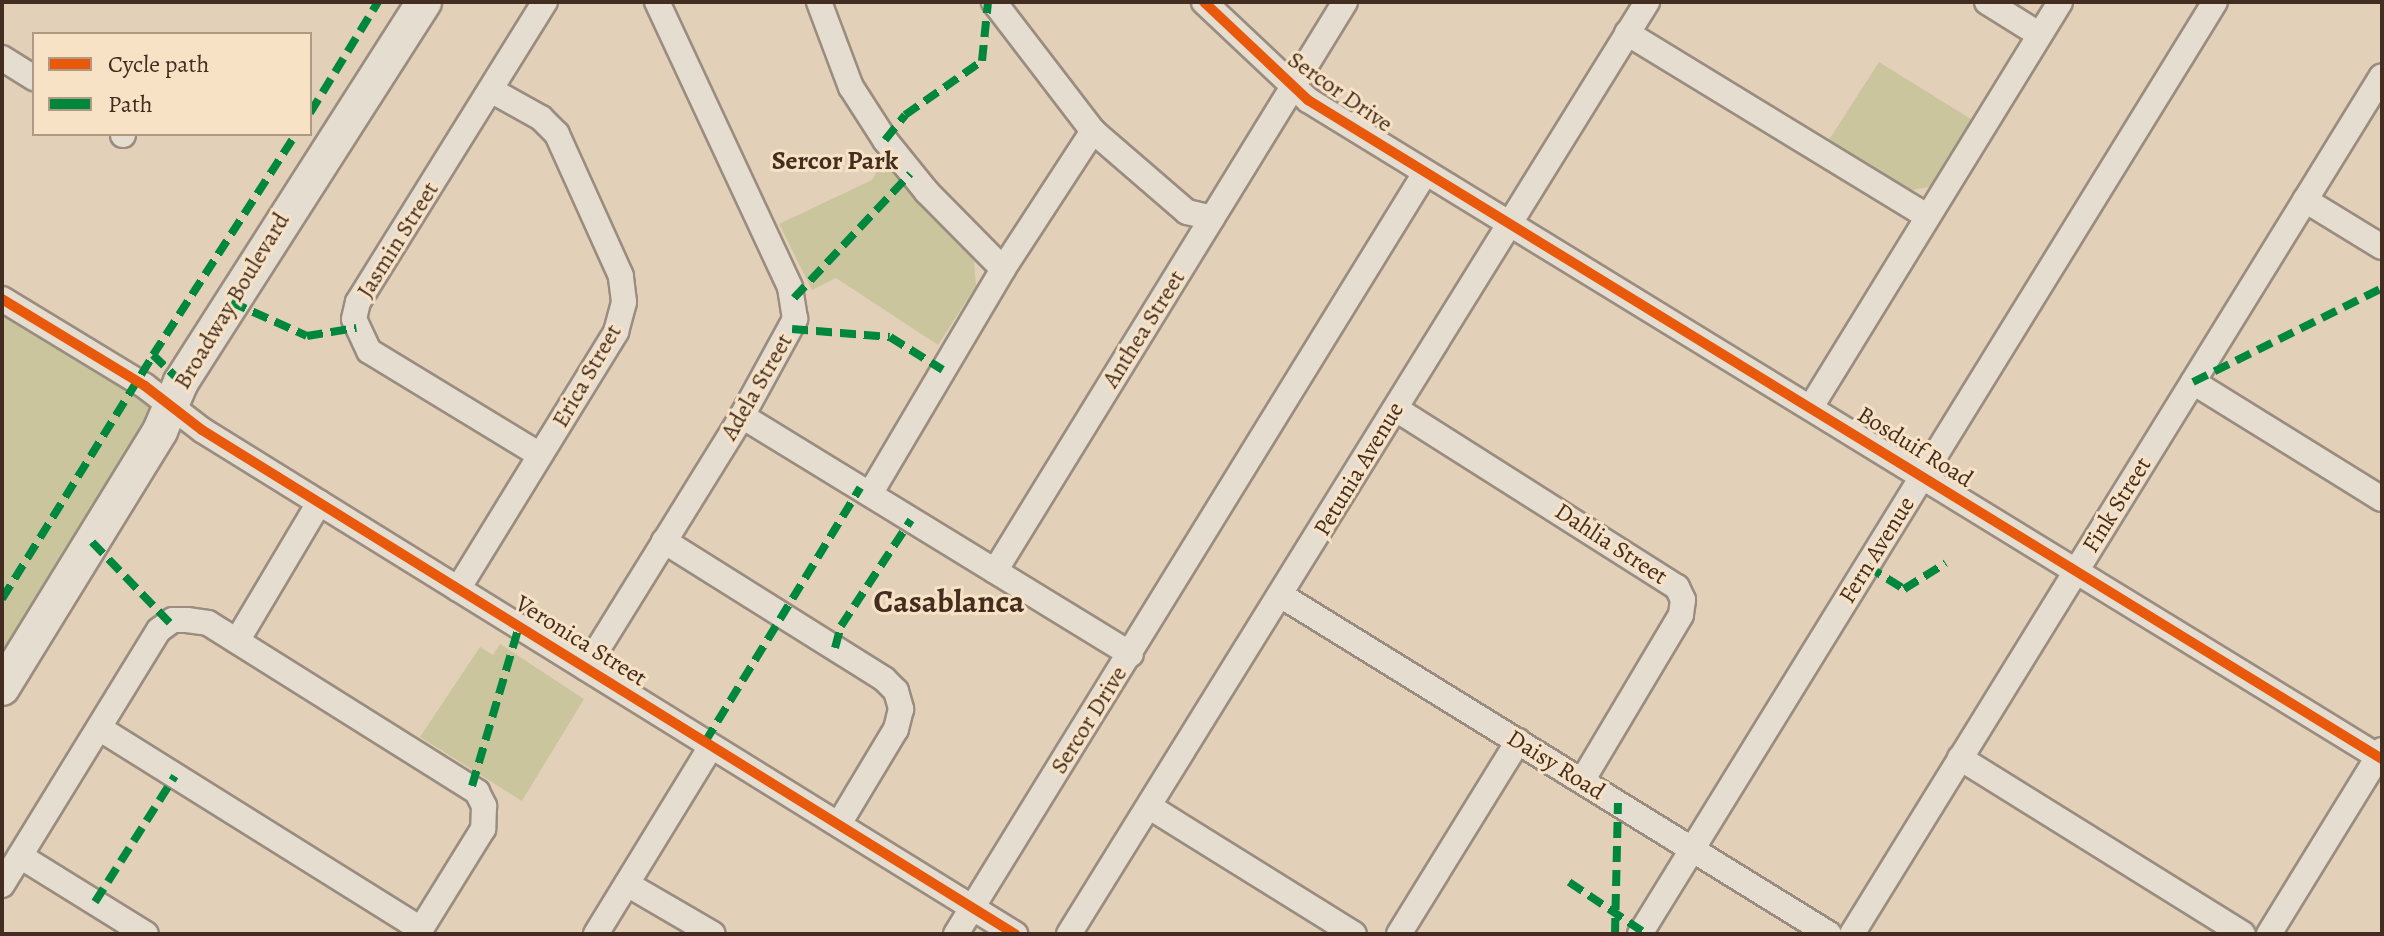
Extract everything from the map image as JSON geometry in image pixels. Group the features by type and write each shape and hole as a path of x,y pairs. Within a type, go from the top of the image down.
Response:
{"street":[{"name":"Broadway Boulevard","path":"2,688 160,431 170,406 292,204 424,2"},
{"name":"Jasmin Street","path":"540,455 369,351 354,319 358,302 545,2"},
{"name":"Adela Street","path":"586,668 742,416 792,329 794,298 657,2"},
{"path":"819,2 851,87 885,140 927,192 1003,269"},
{"path":"994,2 1093,131 1187,212 1212,218"},
{"name":"Sercor Drive","path":"956,934 1425,173 1292,87 1204,2"},
{"name":"Anthea Street","path":"995,571 1345,2"},
{"name":"Petunia Avenue","path":"1069,934 1282,596 1647,2"},
{"path":"1987,2 2040,35"},
{"path":"1811,407 2060,2"},
{"name":"Fern Avenue","path":"1640,934 2215,2"},
{"path":"1627,33 1927,216"},
{"path":"2,58 32,77"},
{"name":"Fink Street","path":"1852,934 2382,76"},
{"name":"Erica Street","path":"458,589 616,332 624,289 557,134 541,118 491,90"},
{"path":"870,494 1003,269 1093,131"},
{"name":"Bosduif Road","path":"1425,173 1511,222 2381,755"},
{"path":"2305,200 2382,247"},
{"name":"Veronica Street","path":"2,299 319,503 973,908"},
{"path":"2193,382 2382,499"},
{"name":"Dahlia Street","path":"1396,409 1677,587 1681,615 1582,781"},
{"path":"742,416 1131,654"},
{"path":"237,641 319,503"},
{"path":"664,541 884,679 896,691 901,709 896,729 839,824"},
{"name":"Daisy Road","path":"1282,596 1829,934"},
{"path":"2,885 159,630 173,620 208,623 477,792 484,806 483,829 420,932 99,728"},
{"path":"1399,934 1518,741"},
{"path":"596,934 711,746"},
{"path":"2269,934 2381,755"},
{"path":"1960,758 2243,934"},
{"path":"1150,807 1354,934"},
{"path":"20,856 146,934"},
{"path":"627,884 713,934"},
{"path":"973,908 1015,934"}],"shaded area":[{"path":"1879,62 1974,121 1934,186 1907,191 1827,143"},
{"path":"883,160 974,261 976,286 938,345 836,278 812,290 779,224 872,180"},
{"path":"2,302 170,405 2,686"},
{"path":"500,644 584,699 522,801 420,737 480,647 493,655"}],"marked path":[{"path":"312,110 378,2"},
{"path":"885,140 905,115 982,61 988,2"},
{"path":"181,382 153,355 295,136"},
{"path":"794,298 910,174"},
{"path":"2193,382 2382,288"},
{"path":"231,302 307,336 356,328"},
{"path":"792,329 890,337 943,370"},
{"path":"2,599 153,355"},
{"path":"705,742 860,488"},
{"path":"835,648 841,626 911,520"},
{"path":"92,542 170,623"},
{"path":"1867,566 1904,589 1946,563"},
{"path":"472,786 519,626"},
{"path":"95,902 175,776"},
{"path":"1615,934 1618,803"},
{"path":"1569,882 1642,931"}],"cycle path":[{"path":"1204,2 1308,100 2382,759"},
{"path":"2,299 145,386 202,430 1015,934"}],"district":[{"name":"Sercor Park","path":"835,161"},
{"name":"Casablanca","path":"949,601"}]}
